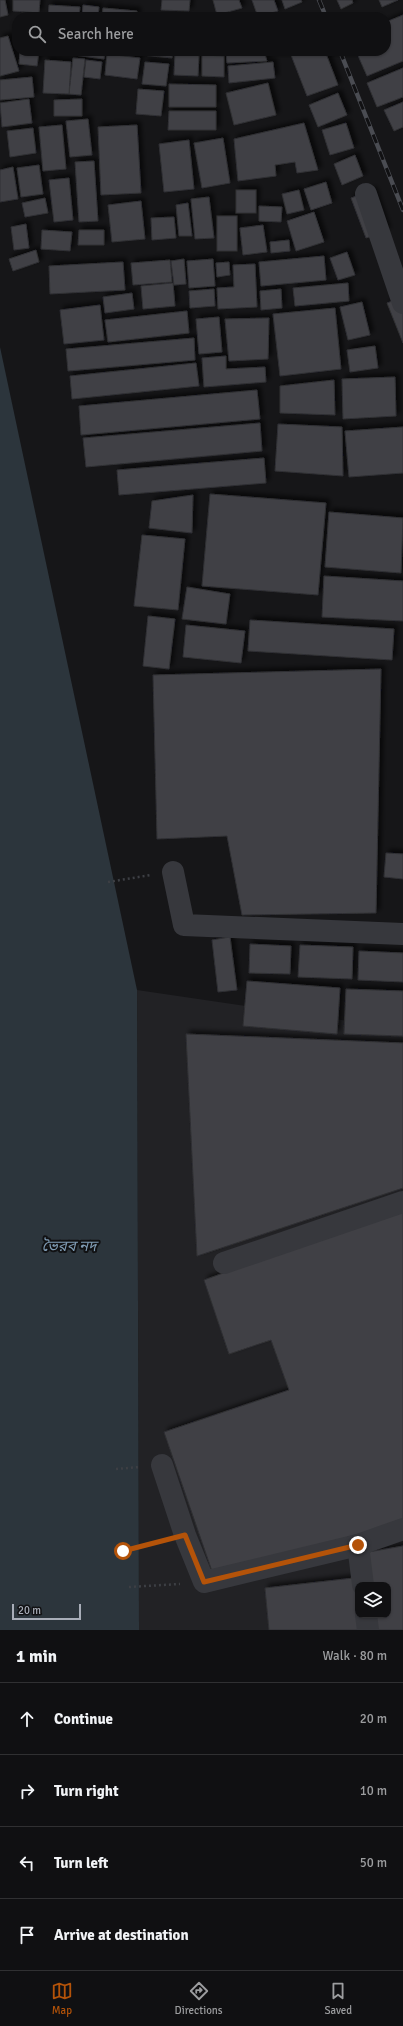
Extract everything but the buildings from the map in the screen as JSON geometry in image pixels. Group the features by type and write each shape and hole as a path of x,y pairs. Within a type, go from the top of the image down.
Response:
{"street":[{"path":"366,194 403,303"},
{"path":"173,872 184,925 403,934"},
{"path":"224,1263 403,1202"},
{"path":"162,1465 185,1535 204,1582 358,1545 403,1529"},
{"path":"358,1545 363,1582"},
{"path":"366,1618 368,1630"}],"path":[{"path":"108,882 173,872"},
{"path":"123,1551 185,1535"},
{"path":"129,1588 204,1582"}],"shaded area":[{"path":"137,990 403,1029 403,1630 139,1630"}],"water":[{"name":"ভৈরব নদ","path":"0,347 137,990 139,1630 0,1630"}],"railway":[{"path":"319,0 324,12"},
{"path":"342,56 403,210"}],"route":[{"path":"123,1551 185,1535 204,1582 358,1545"}]}
